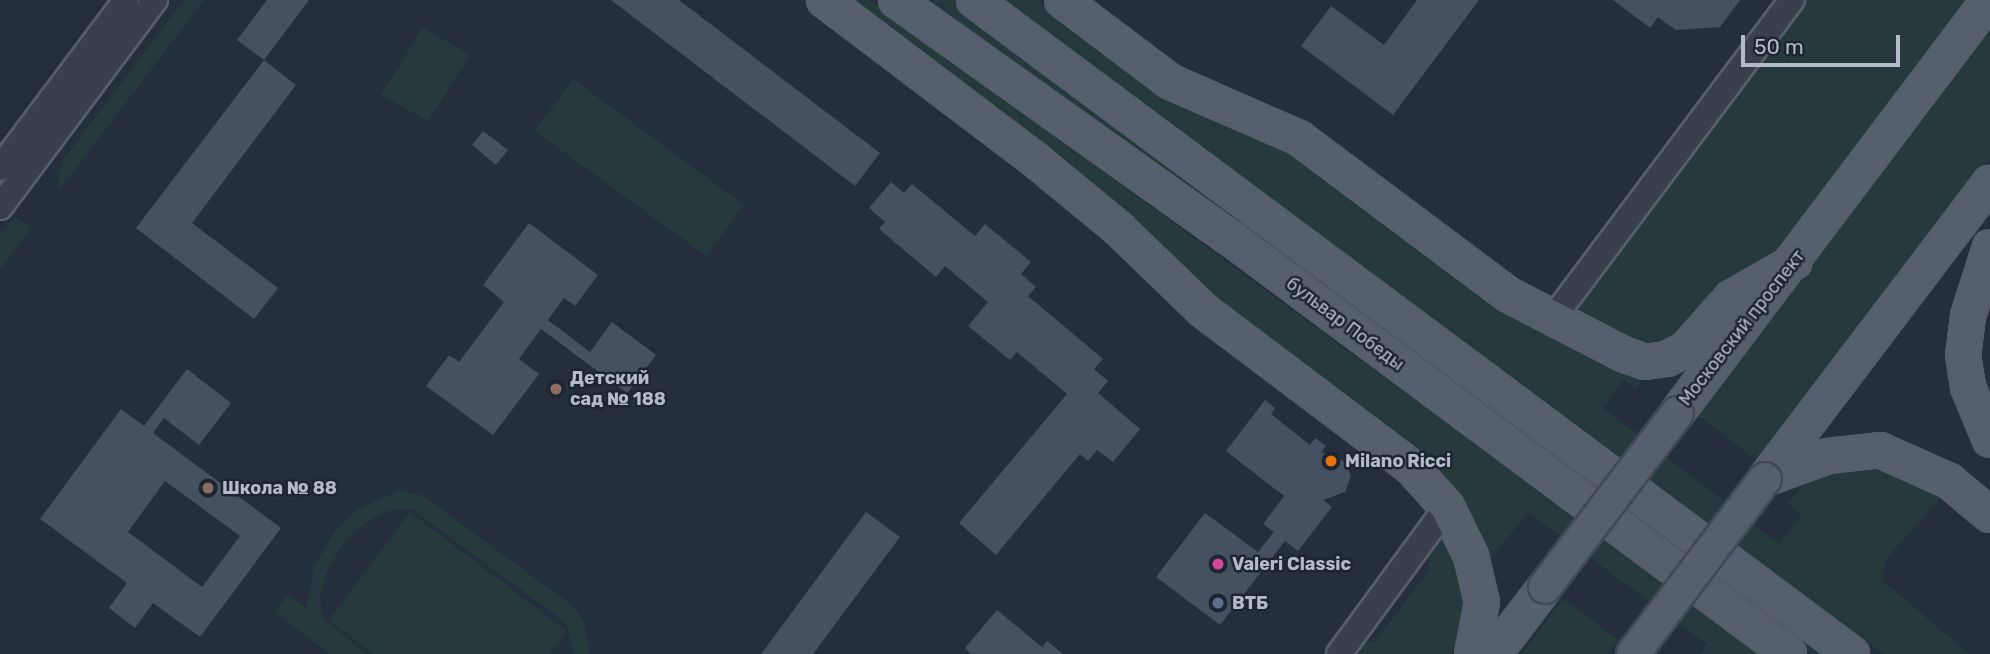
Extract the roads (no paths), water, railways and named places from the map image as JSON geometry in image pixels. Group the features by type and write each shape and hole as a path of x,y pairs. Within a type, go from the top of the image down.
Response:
{"main road":[{"path":"824,0 1034,158 1119,229 1204,311 1412,468 1447,507 1471,556 1482,602 1472,654"},
{"name":"бульвар Победы","path":"897,0 1230,238 1788,654"},
{"path":"974,0 1852,654"},
{"path":"1062,0 1171,82 1299,138 1509,295 1623,354 1645,362 1667,359 1686,349 1731,298 1794,262"},
{"name":"Московский проспект","path":"1494,654 1794,262 1989,0"},
{"path":"1633,654 1990,183"},
{"path":"1990,247 1968,316 1963,355 1968,387 1990,440"},
{"path":"1765,479 1828,456 1880,450 1949,481 1990,515"}],"street":[{"path":"0,168 125,0"},
{"path":"0,207 155,0"},
{"path":"1553,318 1792,0"},
{"path":"1339,654 1447,507"}],"place":[{"name":"Детский сад № 188","path":"556,389"},
{"name":"Milano Ricci","path":"1331,461"},
{"name":"Школа № 88","path":"208,488"},
{"name":"Valeri Classic","path":"1218,564"},
{"name":"ВТБ","path":"1218,603"}]}
